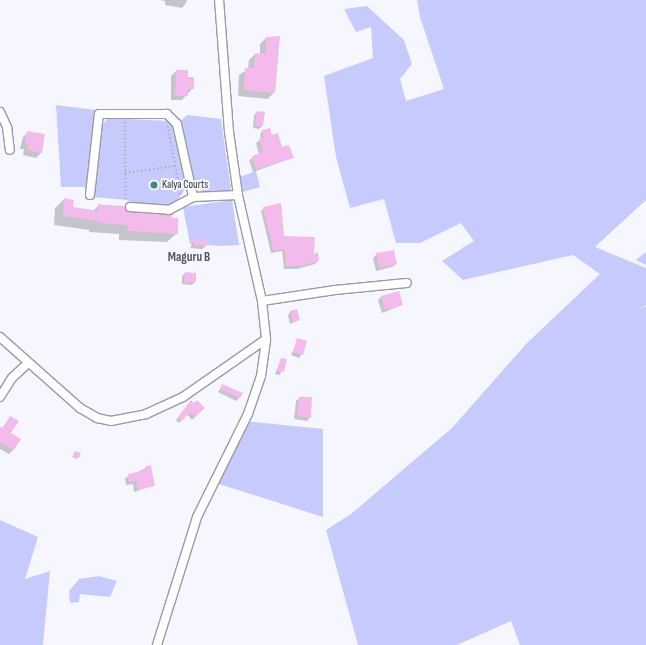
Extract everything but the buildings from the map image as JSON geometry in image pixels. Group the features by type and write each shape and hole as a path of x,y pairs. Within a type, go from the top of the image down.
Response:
{"street":[{"path":"157,645 197,517 248,414 261,376 266,339 262,301 238,195 229,132 219,0"},
{"path":"0,112 7,127 10,150"},
{"path":"90,195 99,114 167,114 177,124 193,197"},
{"path":"130,207 169,210 193,197 238,195"},
{"path":"262,301 335,290 407,283"},
{"path":"0,336 28,363 80,408 97,418 111,421 128,419 146,414 183,397 266,339"},
{"path":"0,397 12,378 28,363"}],"path":[{"path":"126,114 125,200 130,207"},
{"path":"167,114 174,166 183,202"},
{"path":"125,173 174,166"}],"shaded area":[{"path":"417,0 646,0 646,200 595,247 646,268 646,305 638,309 646,306 646,645 520,645 511,621 457,645 358,645 326,530 351,514 452,428 526,344 600,274 573,255 463,280 442,261 474,241 461,223 420,243 396,243 384,199 350,208 336,157 324,76 373,58 371,27 356,32 344,9 367,6 404,40 412,64 400,79 406,101 444,89 420,17"},
{"path":"56,105 96,110 86,187 61,187"},
{"path":"187,115 221,119 231,190 206,193 195,187 181,121"},
{"path":"108,118 169,121 174,128 187,186 177,201 168,204 132,204 127,200 93,197 101,126"},
{"path":"256,171 260,187 243,192 240,177"},
{"path":"232,200 239,245 220,246 190,244 183,207"},
{"path":"646,252 646,265 636,260"},
{"path":"245,421 323,429 323,517 216,483"},
{"path":"0,520 38,537 25,579 50,571 43,645 0,645"},
{"path":"99,576 117,581 110,597 80,594 79,602 70,603 69,591 79,579"}],"place":[{"name":"Kalya Courts","path":"154,185"}],"district":[{"name":"Maguru B","path":"189,257"}]}
